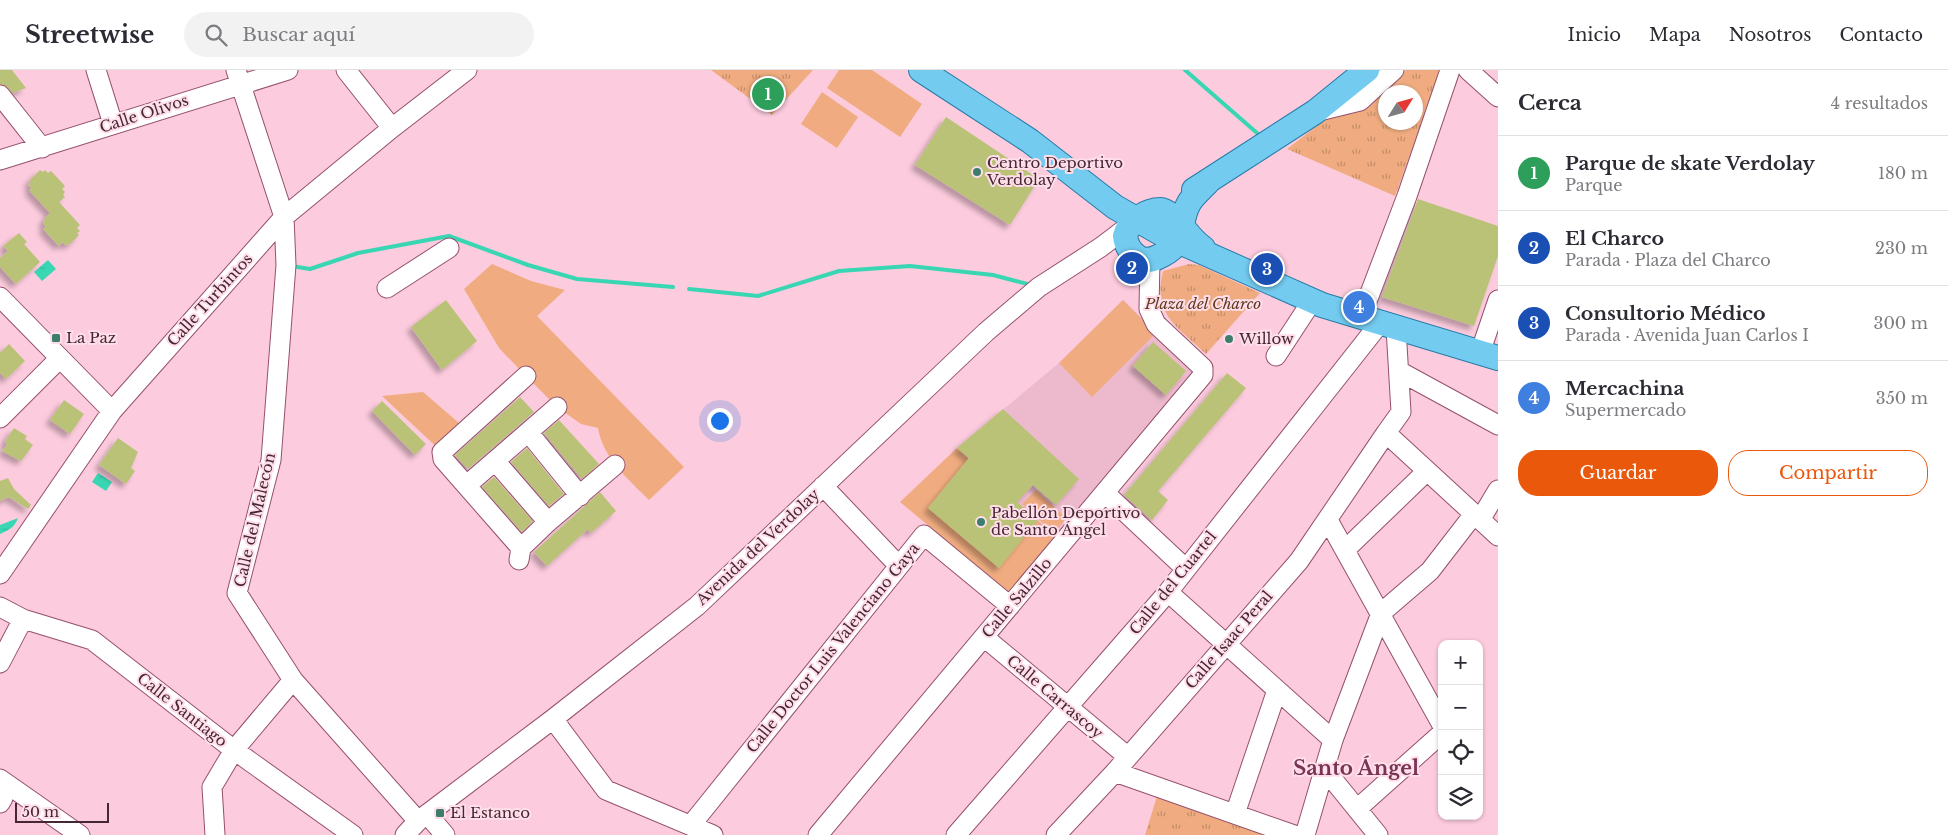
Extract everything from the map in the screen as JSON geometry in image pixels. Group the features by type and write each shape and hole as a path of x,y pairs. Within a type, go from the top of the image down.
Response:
{"main road":[{"path":"921,70 1017,132 1083,182 1131,237 1162,255 1180,236 1183,218 1189,203 1207,183"},
{"path":"1131,237 1207,183 1315,112 1367,70"},
{"path":"1131,237 1167,212 1176,218 1180,236 1226,263 1312,301 1489,355"}],"street":[{"path":"96,70 113,124"},
{"name":"Calle Olivos","path":"0,160 113,124 238,77 288,70"},
{"path":"346,70 392,128"},
{"name":"Calle Turbintos","path":"0,574 112,411 284,217 392,128 467,70"},
{"path":"1315,112 1360,101 1394,70"},
{"path":"1379,322 1407,196 1450,70"},
{"path":"1468,70 1498,97"},
{"name":"Calle del Malecón","path":"238,77 284,217 286,265 271,460 237,593 294,680 423,817 445,835"},
{"path":"0,96 42,148"},
{"name":"Avenida del Verdolay","path":"405,835 423,817 553,719 697,606 994,325 1039,287 1131,237"},
{"name":"Calle Salzillo","path":"818,835 1106,494 1204,372 1156,324 1151,316 1131,237"},
{"path":"387,288 449,248"},
{"path":"0,297 112,411"},
{"path":"1489,355 1498,300"},
{"path":"1276,356 1312,301"},
{"name":"Calle Isaac Peral","path":"1056,835 1114,772 1299,560 1401,412 1399,371 1379,322"},
{"name":"Calle del Cuartel","path":"956,835 1168,592 1379,322"},
{"path":"0,418 60,358"},
{"path":"1399,371 1498,425"},
{"path":"526,376 442,452 443,458 467,485 520,554 548,522 615,465"},
{"path":"467,485 496,462 557,407"},
{"path":"529,432 580,496"},
{"path":"1386,433 1498,536"},
{"path":"496,462 548,522"},
{"path":"1345,550 1427,471"},
{"path":"823,486 899,566"},
{"path":"1305,835 1326,771 1333,740 1381,613 1430,571 1498,490"},
{"path":"1106,494 1186,569"},
{"path":"1328,520 1438,718"},
{"name":"Calle Doctor Luis Valenciano Gaya","path":"691,825 924,535 1010,606"},
{"path":"1168,592 1333,740"},
{"name":"Calle Santiago","path":"0,607 23,619 92,640 234,750 353,835"},
{"path":"0,663 23,619"},
{"name":"Calle Carrascoy","path":"984,637 1127,756"},
{"path":"215,835 212,787 234,750 294,680"},
{"path":"1234,814 1277,690"},
{"path":"553,719 606,790 710,834"},
{"path":"1357,809 1438,737"},
{"path":"1326,771 1378,835"},
{"path":"1114,772 1294,835"},
{"path":"0,779 80,835"},
{"path":"0,791 3,798 0,803"}],"shaded area":[{"path":"1123,300 1156,333 1203,375 1063,543 957,448 1059,363"}],"green space":[{"path":"711,70 813,70 772,115"},
{"path":"839,70 872,70 922,104 900,137 827,88"},
{"path":"1406,70 1441,70 1423,119 1423,85 1388,85"},
{"path":"822,92 858,117 837,148 801,124"},
{"path":"1378,93 1378,130 1419,130 1395,196 1287,149 1330,116 1364,105"},
{"path":"492,264 531,281 565,290 537,316 684,467 649,500 617,467 605,449 598,428 581,424 557,407 499,348 464,289"},
{"name":"Plaza del Charco","path":"1189,264 1199,265 1260,293 1206,354 1170,319 1161,299 1163,271"},
{"path":"1123,300 1156,333 1092,397 1059,363"},
{"path":"423,392 466,429 442,452 382,396"},
{"name":"Pabellón Deportivo de Santo Ángel","path":"957,448 1063,543 1012,595 900,502"},
{"path":"1036,490 1066,518 1054,533 1022,504"},
{"path":"1158,793 1277,835 1145,835"}],"water":[{"path":"48,260 56,269 42,281 34,272"},
{"path":"98,473 112,482 106,491 92,482"},
{"path":"18,518 11,528 0,534 0,525"}],"building":[{"path":"0,70 12,70 26,88 13,93 5,85 0,84"},
{"name":"Centro Deportivo Verdolay","path":"946,117 1039,179 1010,225 915,165"},
{"path":"40,170 43,172 45,170 48,173 51,171 65,186 62,189 65,192 63,195 65,197 59,202 80,225 77,228 80,231 77,233 79,235 70,244 65,245 63,242 59,246 43,229 46,227 43,223 44,219 50,213 29,190 32,188 28,185 31,183 29,181"},
{"path":"1418,199 1498,226 1498,256 1474,326 1382,297"},
{"path":"19,233 27,242 24,244 40,262 16,284 0,267 0,258 8,251 3,246"},
{"path":"446,300 477,341 442,370 411,327"},
{"path":"1153,342 1186,371 1166,395 1133,366"},
{"path":"9,344 25,361 6,379 0,373 0,353"},
{"path":"1227,373 1246,388 1158,491 1168,500 1152,520 1124,495"},
{"path":"520,397 534,412 468,469 455,455"},
{"path":"64,400 84,414 70,434 50,420"},
{"path":"382,401 426,444 415,455 372,411"},
{"path":"1003,409 1079,479 1056,505 1033,485 1017,502 1038,520 999,568 928,508 969,458 957,448"},
{"path":"559,420 599,464 582,479 544,433"},
{"path":"14,428 27,436 25,439 33,445 21,461 2,451 7,445 5,441"},
{"path":"118,438 138,452 131,468 135,471 126,484 99,465"},
{"path":"527,448 564,494 549,506 511,462"},
{"path":"494,477 533,521 522,532 482,487"},
{"path":"8,478 14,489 31,505 28,509 9,497 0,501 0,481"},
{"path":"600,492 616,511 591,533 588,529 547,566 534,552"}],"waterway":[{"path":"1185,70 1257,133"},
{"path":"291,266 310,269 358,253 449,236 528,265 577,279 673,287"},
{"path":"689,289 758,296 839,271 910,266 993,275 1031,285"}],"place":[{"name":"Parque de skate Verdolay","path":"768,94"},
{"name":"Centro Deportivo Verdolay","path":"977,172"},
{"name":"El Charco","path":"1132,268"},
{"name":"Consultorio Médico","path":"1267,269"},
{"name":"Mercachina","path":"1359,307"},
{"name":"La Paz","path":"56,338"},
{"name":"Willow","path":"1229,339"},
{"name":"Pabellón Deportivo de Santo Ángel","path":"981,522"},
{"name":"El Estanco","path":"440,813"}],"district":[{"name":"Santo Ángel","path":"1356,768"}]}
